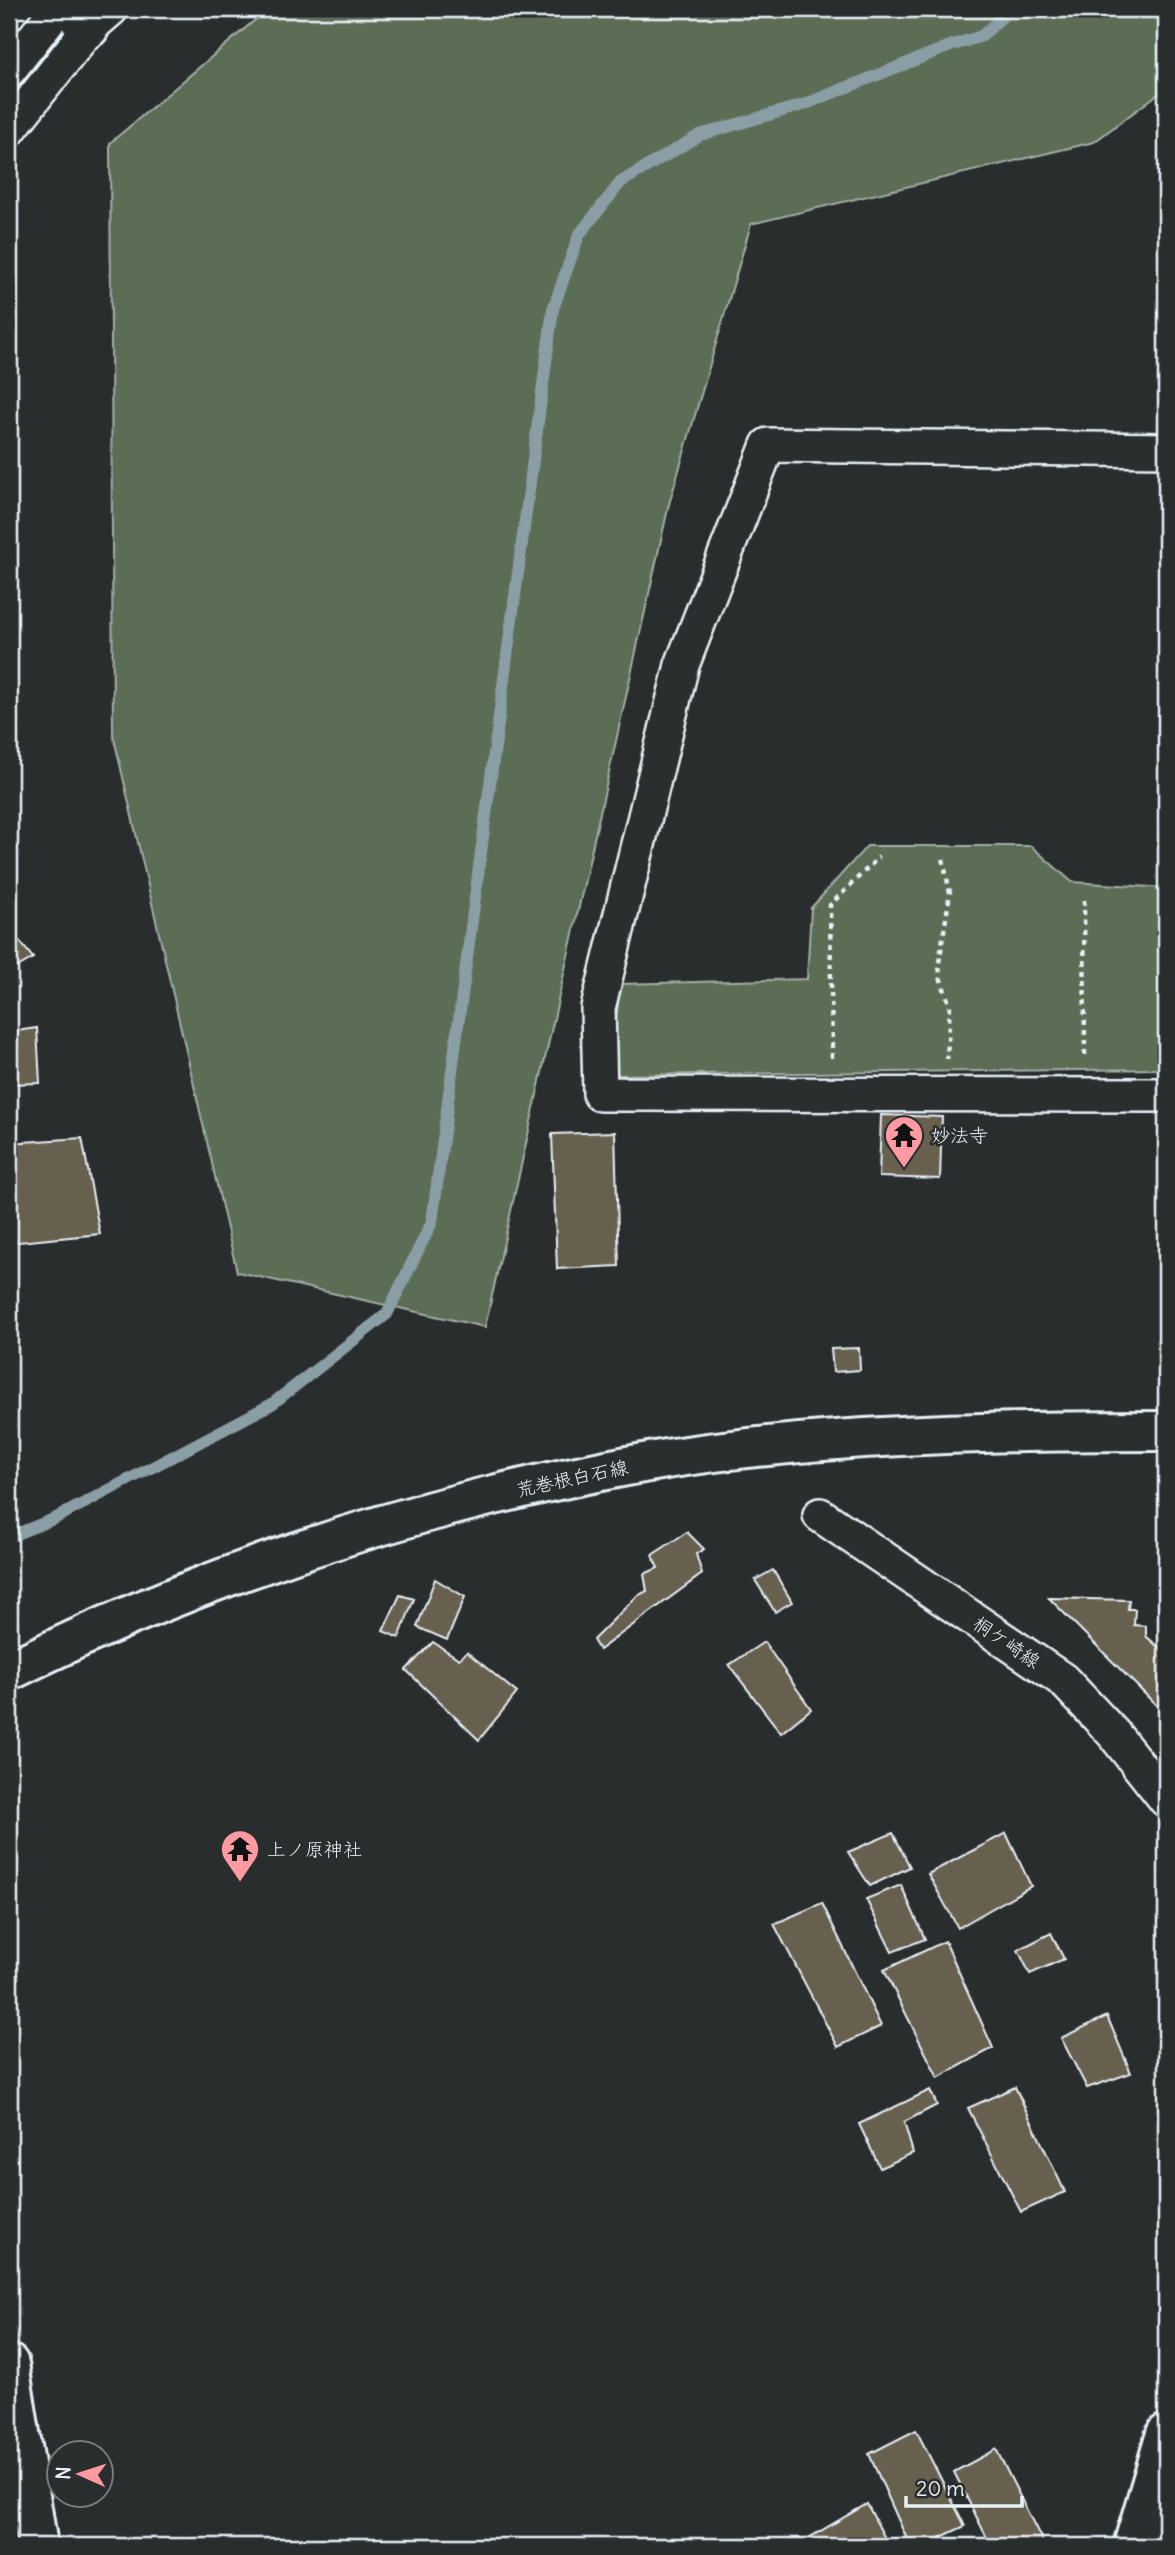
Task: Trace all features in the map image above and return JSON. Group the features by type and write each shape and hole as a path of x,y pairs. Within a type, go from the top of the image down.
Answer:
{"street":[{"path":"9,70 82,13"},
{"path":"9,130 82,13"},
{"path":"1166,450 768,445 682,665 598,1008 600,1094 1166,1095"},
{"name":"荒巻根白石線","path":"9,1671 187,1590 321,1543 573,1475 694,1455 817,1443 1015,1431 1166,1431"},
{"name":"桐ケ崎線","path":"820,1515 1063,1680 1113,1733 1166,1800"},
{"path":"9,2364 38,2546"},
{"path":"1133,2546 1166,2434"}],"path":[{"path":"833,1094 830,905 879,857"},
{"path":"943,859 950,893 939,970 950,1006 947,1072 950,1095"},
{"path":"1084,900 1085,1095"}],"green space":[{"path":"268,9 1166,9 1166,88 1094,142 751,224 669,504 485,1327 237,1272 113,734 110,143"},
{"path":"867,846 1031,846 1072,882 1166,888 1166,1069 611,1075 620,984 807,979 811,908"}],"building":[{"path":"9,928 33,958 9,972"},
{"path":"37,1028 40,1083 9,1084 9,1032"},
{"path":"881,1115 942,1117 940,1179 879,1177"},
{"path":"615,1132 619,1266 557,1269 552,1134"},
{"path":"82,1138 100,1234 9,1243 9,1143"},
{"path":"859,1348 860,1370 833,1372 831,1349"},
{"path":"687,1532 704,1549 696,1554 702,1574 599,1650 593,1640 637,1596 647,1591 644,1574 658,1568 652,1555"},
{"path":"773,1570 792,1602 775,1612 755,1580"},
{"path":"435,1579 465,1597 447,1640 417,1627"},
{"path":"400,1595 414,1599 399,1638 383,1631"},
{"path":"1049,1598 1129,1600 1128,1609 1135,1609 1134,1625 1146,1626 1146,1636 1166,1654 1166,1715"},
{"path":"433,1642 459,1659 467,1652 517,1693 479,1740 406,1670"},
{"path":"764,1642 811,1709 781,1733 729,1665"},
{"path":"893,1833 910,1867 870,1886 848,1852"},
{"path":"1006,1833 1031,1886 958,1928 928,1874"},
{"path":"901,1885 925,1939 892,1952 866,1899"},
{"path":"822,1903 881,2026 838,2047 774,1924"},
{"path":"1051,1933 1064,1959 1030,1974 1018,1950"},
{"path":"945,1941 993,2048 938,2078 884,1970"},
{"path":"1107,2016 1131,2073 1087,2088 1061,2038"},
{"path":"1015,2087 1065,2192 1021,2212 968,2108"},
{"path":"930,2090 937,2105 904,2122 913,2153 880,2168 859,2124"},
{"path":"916,2430 965,2526 922,2546 910,2546 869,2454"},
{"path":"996,2449 1045,2546 991,2546 954,2472"},
{"path":"867,2504 889,2546 804,2546 802,2542"}],"waterway":[{"path":"9,1537 56,1518 272,1404 387,1314 432,1222 553,309 579,235 621,182 700,135 803,105 950,46 982,36 1010,9"}],"place":[{"name":"妙法寺","path":"904,1169"},
{"name":"上ノ原神社","path":"240,1883"}]}
